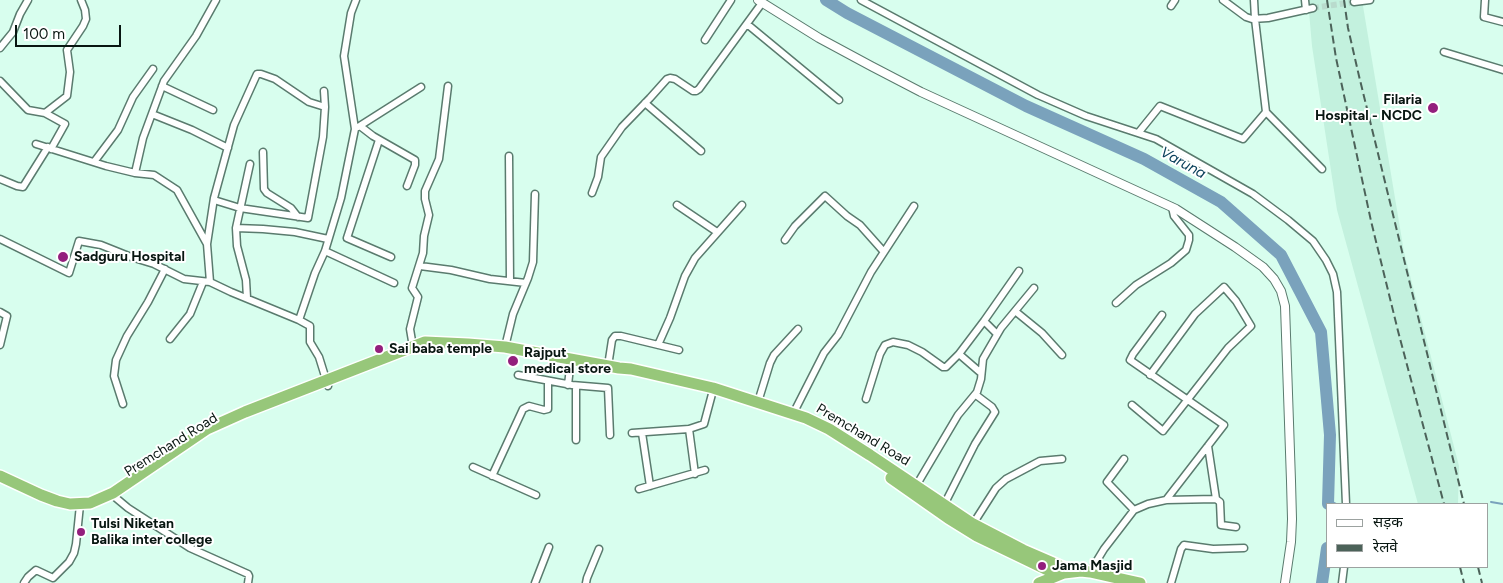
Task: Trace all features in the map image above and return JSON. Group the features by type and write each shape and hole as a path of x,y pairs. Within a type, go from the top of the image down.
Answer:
{"highway":[{"name":"Premchand Road","path":"0,482 47,503 71,511 113,493 207,429 262,405 327,384 425,342 504,347 631,369 713,388 806,418 829,429 973,524 1023,550 1074,572"},
{"name":"Premchand Road","path":"0,476 41,495 91,510 116,498 180,453 218,431 263,409 443,342"},
{"name":"Premchand Road","path":"613,367 631,375 712,394 795,422 826,436 862,457 933,508 977,536 1057,579"},
{"path":"1057,579 1074,572 1090,572 1140,583"},
{"path":"1039,583 1057,579 1076,578 1105,583"}],"street":[{"path":"0,48 13,32 26,0"},
{"path":"46,112 67,96 70,72 66,50 86,19 81,0"},
{"path":"135,173 143,138 164,81 196,36 216,0"},
{"path":"299,320 325,250 341,198 358,127 344,56 351,14 356,0"},
{"path":"705,40 731,0"},
{"path":"861,0 1038,95 1086,116 1156,139 1253,194 1313,241 1333,274 1337,292 1346,503"},
{"path":"1171,6 1175,0"},
{"path":"1223,0 1246,17 1255,19 1309,9 1305,0"},
{"path":"1254,0 1266,112 1322,169"},
{"path":"1354,2 1370,0"},
{"path":"1485,0 1484,17 1503,22"},
{"path":"592,194 602,154 622,127 670,78 675,79 693,91 698,91 747,24 760,1 819,38 921,92 1172,207 1263,267 1274,279 1281,291 1285,306 1292,519 1290,550 1284,583"},
{"path":"747,24 839,100"},
{"path":"1444,52 1503,70"},
{"path":"94,162 118,130 133,97 153,69"},
{"path":"210,282 207,244 214,200 239,112 256,76 258,74 275,79 309,102 325,108"},
{"path":"0,81 28,110 46,112 65,124 23,187 0,179"},
{"path":"162,86 213,110"},
{"path":"413,347 410,329 418,297 412,288 424,250 424,238 429,215 425,199 426,191 439,159 448,86"},
{"path":"358,127 421,87"},
{"path":"214,200 240,208 306,219 309,215 322,149 325,108 324,91"},
{"path":"645,103 701,151"},
{"path":"1139,132 1160,106 1243,139 1266,112"},
{"path":"152,114 192,130 228,148"},
{"path":"358,127 415,160 407,186"},
{"path":"379,140 347,238 391,257"},
{"path":"36,144 135,173 154,175 177,190 207,244"},
{"path":"263,152 264,189 267,193 291,208 298,218"},
{"path":"509,156 508,225 510,281"},
{"path":"247,298 245,272 237,246 236,228 250,164"},
{"path":"504,347 513,314 531,270 534,254 535,194"},
{"path":"785,240 795,226 825,196 860,225 884,252"},
{"path":"678,205 717,232"},
{"path":"658,345 685,276 695,258 742,205"},
{"path":"793,414 824,353 838,335 871,272 914,206"},
{"path":"1116,303 1136,285 1171,263 1186,250 1190,240 1189,235 1174,216 1172,207"},
{"path":"236,228 295,232 328,239"},
{"path":"0,239 69,273 79,241 101,245 154,264 184,278 210,282 299,320 310,326 310,342 319,357 327,384"},
{"path":"325,250 394,283"},
{"path":"420,266 451,270 490,279 526,283"},
{"path":"123,404 114,376 116,360 127,336 165,269"},
{"path":"866,399 882,348 888,343 898,342 915,348 946,368 959,354 1019,272"},
{"path":"170,339 190,314 203,282"},
{"path":"916,486 958,415 976,395 983,359 1004,322 1034,288"},
{"path":"1132,405 1163,431 1228,348 1251,326 1236,302 1224,288 1195,314 1150,375"},
{"path":"1015,311 1042,333 1062,355"},
{"path":"0,312 8,316 0,345"},
{"path":"1162,315 1130,360 1224,426 1166,500"},
{"path":"984,321 997,334"},
{"path":"758,402 774,355 798,329"},
{"path":"613,367 612,340 615,336 679,350"},
{"path":"959,354 981,373"},
{"path":"568,384 571,359"},
{"path":"518,375 576,386 608,388 610,435"},
{"path":"492,476 522,409 529,406 544,410 548,409 548,381"},
{"path":"576,386 576,440"},
{"path":"632,434 689,429 704,424 712,394"},
{"path":"944,505 975,444 995,412 992,407 976,395"},
{"path":"689,429 695,474"},
{"path":"642,433 650,486"},
{"path":"1208,446 1216,499 1220,502 1221,525 1236,527"},
{"path":"1124,458 1107,482 1134,510"},
{"path":"973,524 996,488 1006,479 1040,461 1062,459"},
{"path":"474,468 536,494"},
{"path":"639,489 705,470"},
{"path":"116,498 128,508 190,548 248,574 248,583"},
{"path":"1090,572 1104,549 1134,510 1148,504 1166,500 1216,499"},
{"path":"24,583 28,576 36,570 54,581 69,562 74,553 80,508"},
{"path":"1171,583 1180,549 1184,545 1213,549 1244,548"},
{"path":"535,583 549,547"},
{"path":"586,583 599,549"},
{"path":"1342,583 1344,568"}],"shaded area":[{"path":"1308,0 1362,0 1404,252 1459,466 1458,503 1418,503 1337,210 1312,46"}],"waterway":[{"name":"Varuna","path":"826,0 847,13 1026,106 1144,159 1221,202 1281,255 1321,332 1330,435 1328,503"},
{"name":"Varuna","path":"1328,500 1334,503"},
{"path":"1491,502 1503,504"},
{"name":"Varuna","path":"1322,583 1326,555"}],"tunnel":[{"path":"1313,8 1354,2"}],"railway":[{"path":"1327,0 1336,58 1371,221 1444,503"},
{"path":"1344,0 1359,76 1464,503"},
{"path":"1460,568 1464,583"},
{"path":"1478,568 1482,583"}],"place":[{"name":"Filaria Hospital - NCDC","path":"1433,108"},
{"name":"Sadguru Hospital","path":"63,257"},
{"name":"Sai baba temple","path":"379,349"},
{"name":"Rajput medical store","path":"513,361"},
{"name":"Tulsi Niketan Balika inter college","path":"81,532"},
{"name":"Jama Masjid","path":"1042,566"}]}
